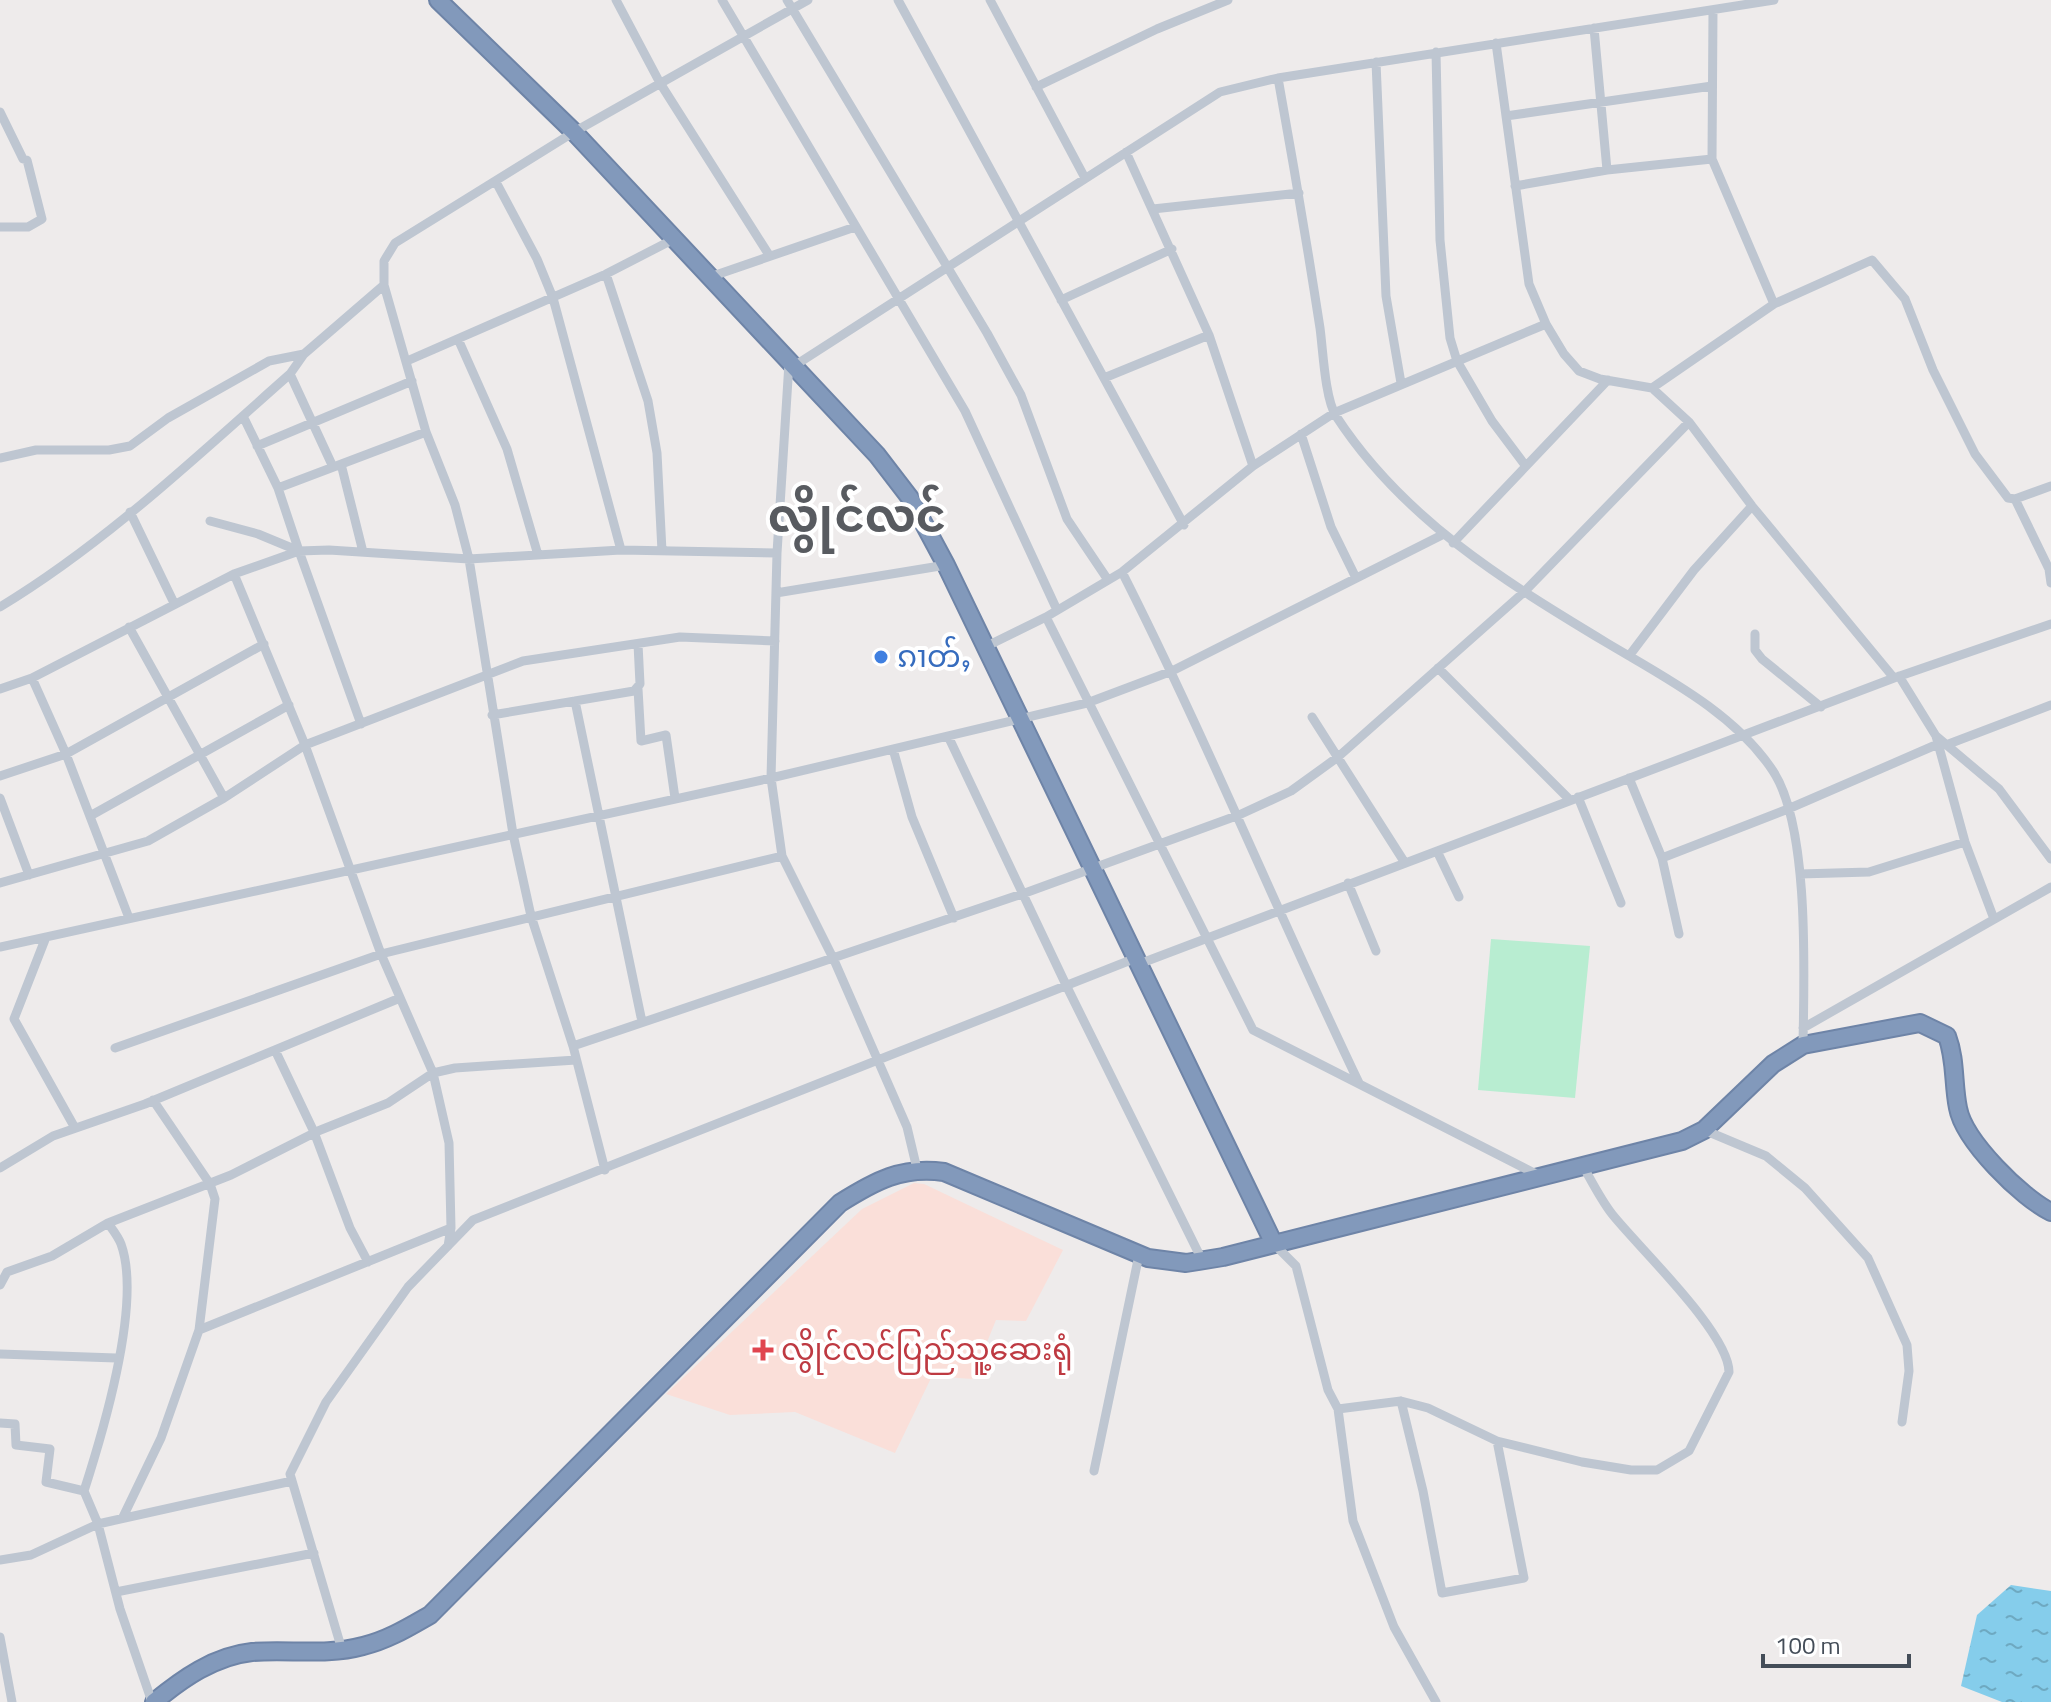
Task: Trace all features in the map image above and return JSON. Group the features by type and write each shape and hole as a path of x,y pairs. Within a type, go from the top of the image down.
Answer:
{"highway":[{"path":"438,0 574,132 877,455 910,498 946,565 1274,1244"},
{"path":"153,1702 214,1661 250,1652 342,1650 394,1636 430,1615 840,1203 890,1175 917,1169 944,1172 1139,1255 1165,1262 1202,1260 1682,1141 1704,1130 1803,1036 1907,1024 1937,1028 1947,1036 1954,1054 1957,1106 1963,1124 2022,1194 2051,1212"}],"street":[{"path":"616,0 660,83 769,255"},
{"path":"722,0 965,411 1057,610"},
{"path":"605,1170 573,1046 531,916 485,676 469,559 455,505 426,432 384,285 384,261 395,243 574,132 743,35 789,4 808,0"},
{"path":"898,0 1184,525"},
{"path":"990,0 1085,178"},
{"path":"1036,87 1157,29 1228,0"},
{"path":"917,1169 907,1127 834,960 782,856 771,778 777,553 792,363 900,299 1220,92 1278,78 1774,0"},
{"path":"789,4 1021,395 1067,519 1108,580"},
{"path":"1713,10 1712,159 1774,304"},
{"path":"1594,28 1607,170"},
{"path":"1496,43 1529,284 1546,324 1579,371 1652,388 1689,422 1752,506 1897,677 1940,741 1999,789 2051,859"},
{"path":"1436,52 1442,283 1457,361 1492,421 1525,465"},
{"path":"1376,62 1386,296 1401,383"},
{"path":"1278,78 1334,413 1380,477 1442,535 1524,592 1684,689 1743,737 1774,772 1788,809 1800,874 1803,1036"},
{"path":"1506,116 1601,99 1712,86"},
{"path":"0,112 23,159 27,160 42,219 28,227 0,227"},
{"path":"1126,152 1209,335 1253,466"},
{"path":"1515,186 1607,170 1712,159"},
{"path":"496,182 537,259 553,298 621,550"},
{"path":"1153,209 1299,193"},
{"path":"710,277 855,227"},
{"path":"407,361 606,274 674,239"},
{"path":"1061,300 1172,249"},
{"path":"1652,388 1774,304 1872,260 1905,299 1933,370 1975,454 2008,498 2015,499 2051,486"},
{"path":"606,274 648,401 657,453 662,551"},
{"path":"0,607 35,586 130,512 290,374 304,354 384,285"},
{"path":"985,647 1046,617 1122,572 1184,525 1253,466 1334,413 1546,324"},
{"path":"1104,378 1209,335"},
{"path":"458,339 507,449 538,555"},
{"path":"0,458 36,450 109,450 130,446 168,418 269,361 304,354"},
{"path":"290,374 310,421 337,466 363,552"},
{"path":"1453,543 1608,380"},
{"path":"257,446 310,421 412,381"},
{"path":"243,416 278,488 361,724"},
{"path":"573,1046 1025,893 1091,866 1239,815 1291,791 1338,757 1524,592 1689,422"},
{"path":"278,488 426,432"},
{"path":"1301,434 1331,527 1356,578"},
{"path":"2015,499 2049,569 2051,583"},
{"path":"1629,656 1694,570 1752,506"},
{"path":"130,512 174,603"},
{"path":"210,521 258,534 299,551"},
{"path":"0,947 771,778 1087,703 1172,671 1442,535"},
{"path":"0,689 32,678 234,574 299,551 469,559 621,550 777,553"},
{"path":"776,593 946,565"},
{"path":"1122,572 1239,815 1276,910 1360,1085"},
{"path":"234,574 305,745 381,954 433,1073 449,1143 451,1228 448,1246"},
{"path":"1046,617 1253,1030 1541,1177"},
{"path":"342,1650 290,1474 326,1402 408,1287 473,1220 1067,987 1897,677 2051,624"},
{"path":"129,627 224,798"},
{"path":"1755,634 1755,650 1762,659 1821,707"},
{"path":"0,883 148,841 224,798 305,745 523,661 680,637 775,641"},
{"path":"0,776 66,754 264,644"},
{"path":"638,644 641,741 666,735 675,798"},
{"path":"1438,668 1574,799 1621,903"},
{"path":"32,678 66,754 129,918"},
{"path":"492,715 638,689"},
{"path":"575,701 641,1017"},
{"path":"90,816 289,705"},
{"path":"1662,858 1788,809 1940,741 2051,705"},
{"path":"1312,717 1405,863"},
{"path":"948,736 1067,987 1202,1260"},
{"path":"1940,741 1965,842 1994,919"},
{"path":"893,749 912,817 954,918"},
{"path":"1629,778 1662,858 1679,934"},
{"path":"0,798 29,875"},
{"path":"1800,874 1869,872 1965,842"},
{"path":"1437,851 1459,897"},
{"path":"115,1048 381,954 782,856"},
{"path":"1348,883 1376,951"},
{"path":"1803,1036 2051,887"},
{"path":"46,937 14,1019 75,1128"},
{"path":"0,1168 53,1136 153,1100 400,998"},
{"path":"275,1050 314,1132 350,1228 368,1262"},
{"path":"0,1285 7,1272 52,1256 108,1223 210,1184 314,1132 388,1103 433,1073 455,1068 576,1060"},
{"path":"123,1517 161,1438 199,1330 215,1199 210,1184 153,1100"},
{"path":"1704,1130 1740,1142 1766,1156 1805,1188 1868,1258 1907,1345 1909,1371 1902,1422"},
{"path":"1338,1409 1401,1401 1428,1408 1497,1441 1582,1462 1631,1470 1657,1470 1689,1451 1729,1372 1729,1361 1717,1338 1610,1211 1583,1166"},
{"path":"108,1223 121,1244 128,1298 102,1434 84,1491 98,1524 116,1592 153,1702"},
{"path":"199,1330 220,1318 284,1298 451,1228"},
{"path":"1274,1244 1296,1266 1328,1390 1338,1409 1353,1521 1394,1627 1436,1702"},
{"path":"1094,1471 1139,1255"},
{"path":"0,1354 116,1358"},
{"path":"1401,1401 1423,1491 1442,1593 1524,1578 1497,1441"},
{"path":"0,1423 15,1424 16,1445 50,1449 46,1482 84,1491"},
{"path":"0,1560 31,1555 98,1524 123,1517 292,1481"},
{"path":"116,1592 314,1553"},
{"path":"0,1637 12,1702"}],"shaded area":[{"path":"914,1183 924,1184 1063,1250 1026,1321 996,1320 972,1379 932,1376 895,1453 795,1412 730,1415 666,1394 862,1209"}],"green space":[{"path":"1491,939 1590,946 1575,1098 1478,1090"}],"water":[{"path":"2011,1585 2051,1591 2051,1702 2002,1702 1961,1686 1977,1615"}],"place":[{"name":"ၵၢတ်ႇ","path":"881,657"},
{"name":"လွိုင်လင်ပြည်သူ့ဆေးရုံ","path":"763,1350"}],"district":[{"name":"လွိုင်လင်","path":"857,516"}]}
